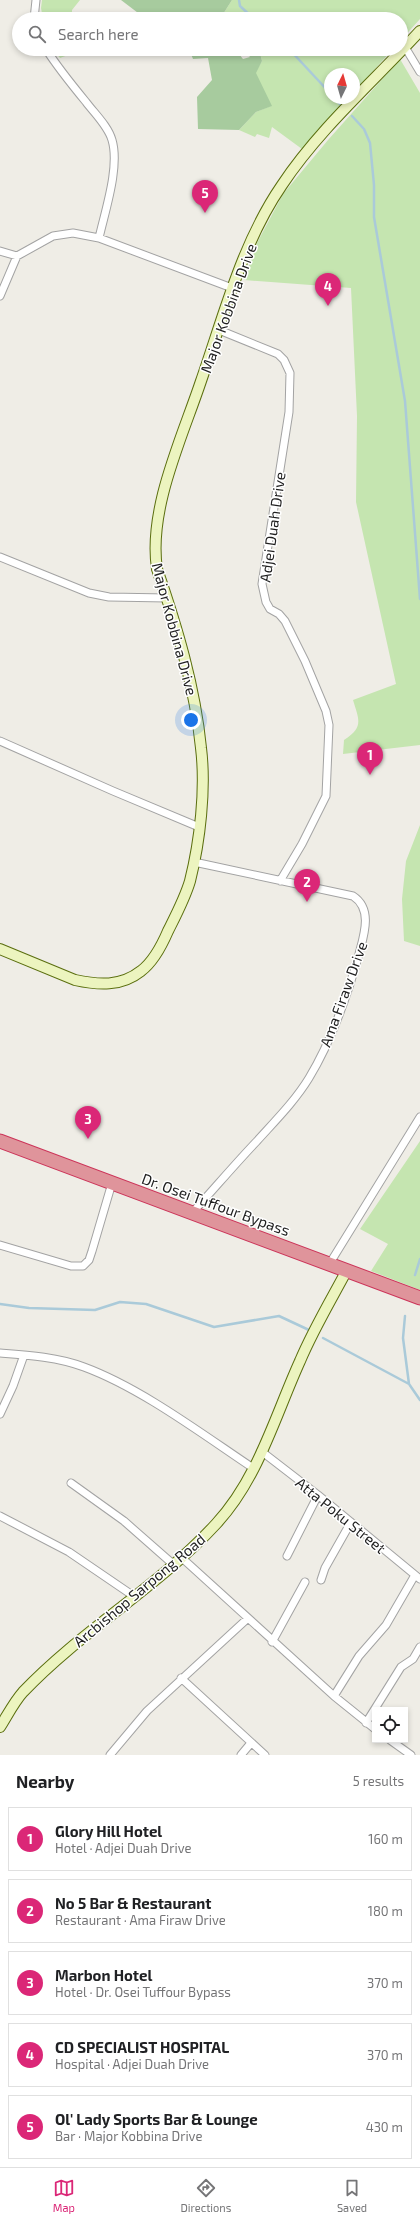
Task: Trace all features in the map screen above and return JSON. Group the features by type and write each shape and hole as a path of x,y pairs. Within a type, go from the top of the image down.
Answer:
{"highway":[{"name":"Dr. Osei Tuffour Bypass","path":"0,1140 420,1298"}],"street":[{"path":"35,12 36,0"},
{"name":"Major Kobbina Drive","path":"408,44 420,31"},
{"path":"408,52 420,72"},
{"path":"50,56 57,68 103,124 111,138 114,157 111,179 98,238"},
{"name":"Major Kobbina Drive","path":"0,949 75,980 115,984 142,971 158,950 178,912 189,882 200,827 202,764 200,736 188,668 157,569 155,557 155,542 167,482 232,288 266,208 299,161 397,56"},
{"path":"0,296 17,256 53,236 61,234 73,234 98,238 232,288"},
{"path":"0,251 17,256"},
{"name":"Adjei Duah Drive","path":"219,330 278,354 284,360 290,373 289,412 262,584 266,602 270,609 279,614 285,621 305,661 326,711 329,725 328,778 322,808 280,880"},
{"path":"0,557 89,593 128,599 167,598"},
{"path":"0,741 113,791 200,827"},
{"name":"Ama Firaw Drive","path":"192,1213 277,1118 309,1078 331,1034 352,979 365,931 363,905 353,896 194,862"},
{"path":"330,1263 420,1117"},
{"path":"0,1245 71,1266 83,1266 89,1260 112,1183"},
{"name":"Arcbishop Sarpong Road","path":"0,1727 23,1693 70,1649 178,1562 217,1523 235,1500 261,1451 300,1360 347,1270"},
{"path":"0,1353 24,1355 84,1367 123,1384 253,1468"},
{"path":"0,1413 24,1355"},
{"name":"Atta Poku Street","path":"261,1451 318,1495 418,1577"},
{"path":"71,1483 178,1562 247,1619 334,1696 372,1727"},
{"path":"287,1556 318,1495"},
{"path":"0,1516 69,1552 135,1597"},
{"path":"321,1580 325,1568 351,1522"},
{"path":"334,1696 359,1656 386,1625 418,1577"},
{"path":"272,1642 305,1582"},
{"path":"110,1755 144,1714 181,1678 247,1619"},
{"path":"366,1723 401,1667 413,1659 420,1646"},
{"path":"181,1678 265,1755"},
{"path":"241,1755 251,1743"},
{"path":"394,1743 411,1755"}],"green space":[{"path":"42,0 80,0 72,12 42,12"},
{"path":"121,0 232,0 224,12 137,12"},
{"path":"232,0 420,0 420,19 408,32 408,12 224,12"},
{"path":"192,56 241,56 243,59 250,57 249,56 261,56 262,61 256,73 272,106 256,112 239,130 198,129 197,97 212,80 208,58 193,59"},
{"path":"261,56 387,56 360,85 360,68 324,68 324,104 343,104 302,149 272,127 269,138 257,134 255,137 239,130 256,112 271,106 255,73 262,61"},
{"path":"400,59 420,93 420,745 343,754 344,740 355,731 358,723 353,700 396,684 356,502 357,416 351,288 244,280 257,243 283,194"},
{"path":"420,825 420,946 404,941 402,899 406,861"},
{"path":"420,1141 420,1290 371,1271 388,1244 360,1229"}],"waterway":[{"path":"239,0 240,6 246,12"},
{"path":"296,56 324,87"},
{"path":"352,116 364,129 370,143 374,185 374,217 405,401 420,599"},
{"path":"415,1275 420,1259"},
{"path":"0,1304 29,1308 95,1310 120,1302 146,1304 214,1327 279,1316 309,1330"},
{"path":"405,1316 403,1338 409,1384"},
{"path":"323,1338 409,1384 420,1400"}],"place":[{"name":"Ol' Lady Sports Bar & Lounge","path":"205,213"},
{"name":"CD SPECIALIST HOSPITAL","path":"328,306"},
{"name":"Glory Hill Hotel","path":"370,775"},
{"name":"No 5 Bar & Restaurant","path":"307,902"},
{"name":"Marbon Hotel","path":"88,1139"}]}
